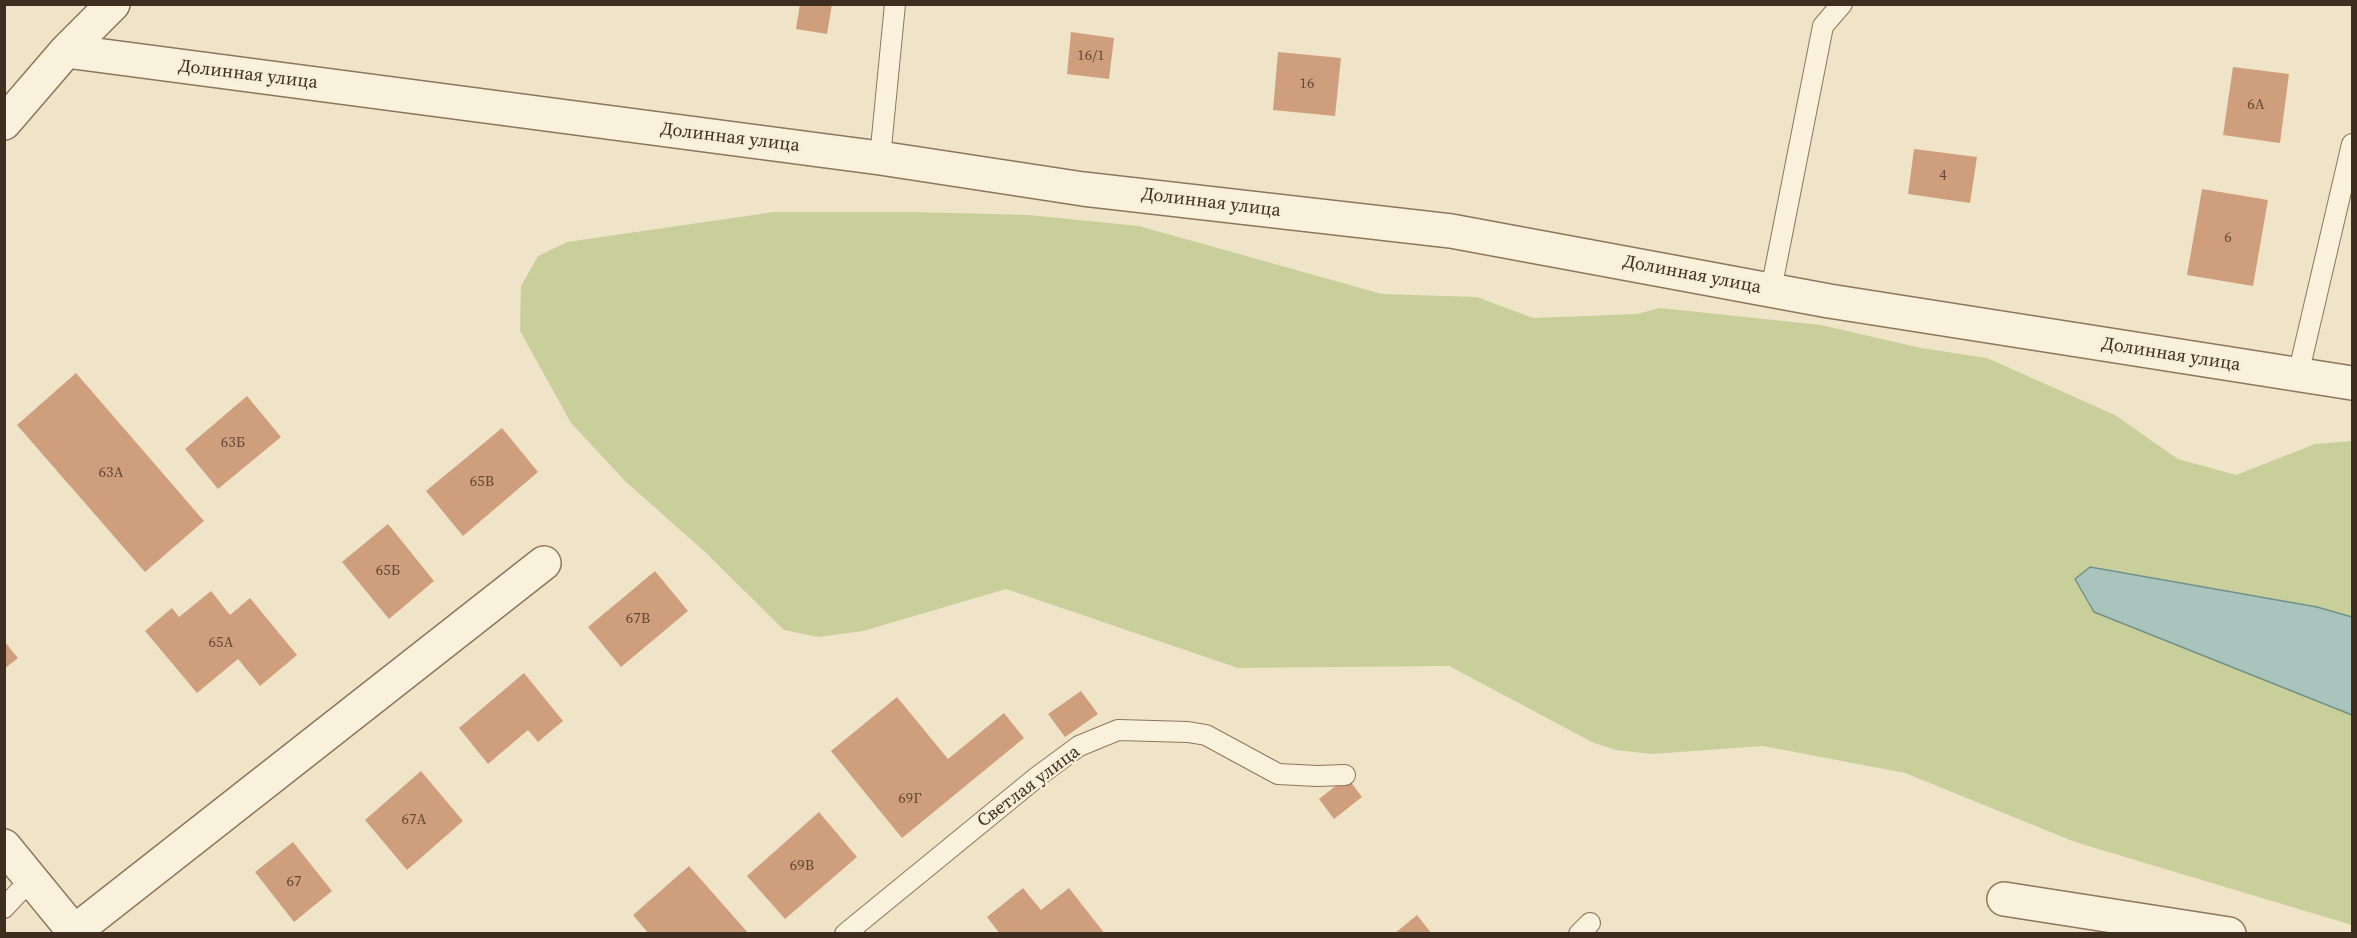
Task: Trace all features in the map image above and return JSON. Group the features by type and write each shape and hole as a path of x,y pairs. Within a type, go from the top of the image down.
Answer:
{"street":[{"path":"4,123 66,51 113,4"},
{"name":"Долинная улица","path":"66,51 880,158 1083,189 1450,231 1771,290 2352,383"},
{"path":"4,846 75,932 544,563"},
{"path":"2004,899 2229,933"}],"lane":[{"path":"880,158 895,4"},
{"path":"1771,290 1823,26 1842,4"},
{"path":"2298,375 2352,144"},
{"name":"Светлая улица","path":"845,933 1037,777 1080,747 1118,730 1188,732 1206,735 1278,774 1345,775"},
{"path":"4,908 31,879"}],"green space":[{"path":"774,212 1029,215 1139,226 1382,294 1477,297 1533,318 1637,314 1660,308 1821,325 1921,348 1987,358 2115,415 2178,459 2236,475 2315,444 2352,441 2352,617 2317,607 2091,567 2094,612 2352,715 2352,925 2075,842 1905,773 1763,746 1652,754 1616,750 1594,743 1449,666 1238,668 1006,589 863,631 818,637 784,630 705,552 625,481 571,423 520,331 521,286 538,256 567,242"}],"water":[{"path":"2090,567 2317,607 2352,617 2352,715 2094,612 2075,579"}],"building":[{"path":"800,4 832,4 827,34 796,29"},
{"path":"1071,32 1114,38 1109,79 1067,74"},
{"path":"1278,52 1341,58 1335,116 1273,110"},
{"path":"2233,67 2289,74 2280,143 2223,135"},
{"path":"1914,149 1977,157 1970,203 1908,194"},
{"path":"2202,189 2268,200 2253,286 2187,275"},
{"path":"76,373 204,521 145,572 17,425"},
{"path":"247,396 281,437 218,489 185,449"},
{"path":"502,428 538,472 463,536 426,491"},
{"path":"388,524 434,581 389,619 342,562"},
{"path":"655,571 688,611 621,667 588,627"},
{"path":"211,591 230,615 250,598 297,655 260,686 238,659 197,693 145,631 172,608 179,617"},
{"path":"4,641 18,658 4,669"},
{"path":"524,673 563,721 538,742 528,730 488,764 459,728"},
{"path":"1081,691 1098,714 1065,737 1048,714"},
{"path":"897,697 948,759 1004,713 1024,738 902,838 831,751"},
{"path":"421,771 463,821 407,870 365,820"},
{"path":"1347,777 1362,797 1334,819 1319,799"},
{"path":"819,812 857,857 785,919 747,876"},
{"path":"293,842 332,891 294,922 255,872"},
{"path":"689,866 749,934 649,934 633,915"},
{"path":"1023,888 1041,910 1069,888 1105,934 1000,934 987,917"},
{"path":"1417,915 1432,934 1394,934"}]}
